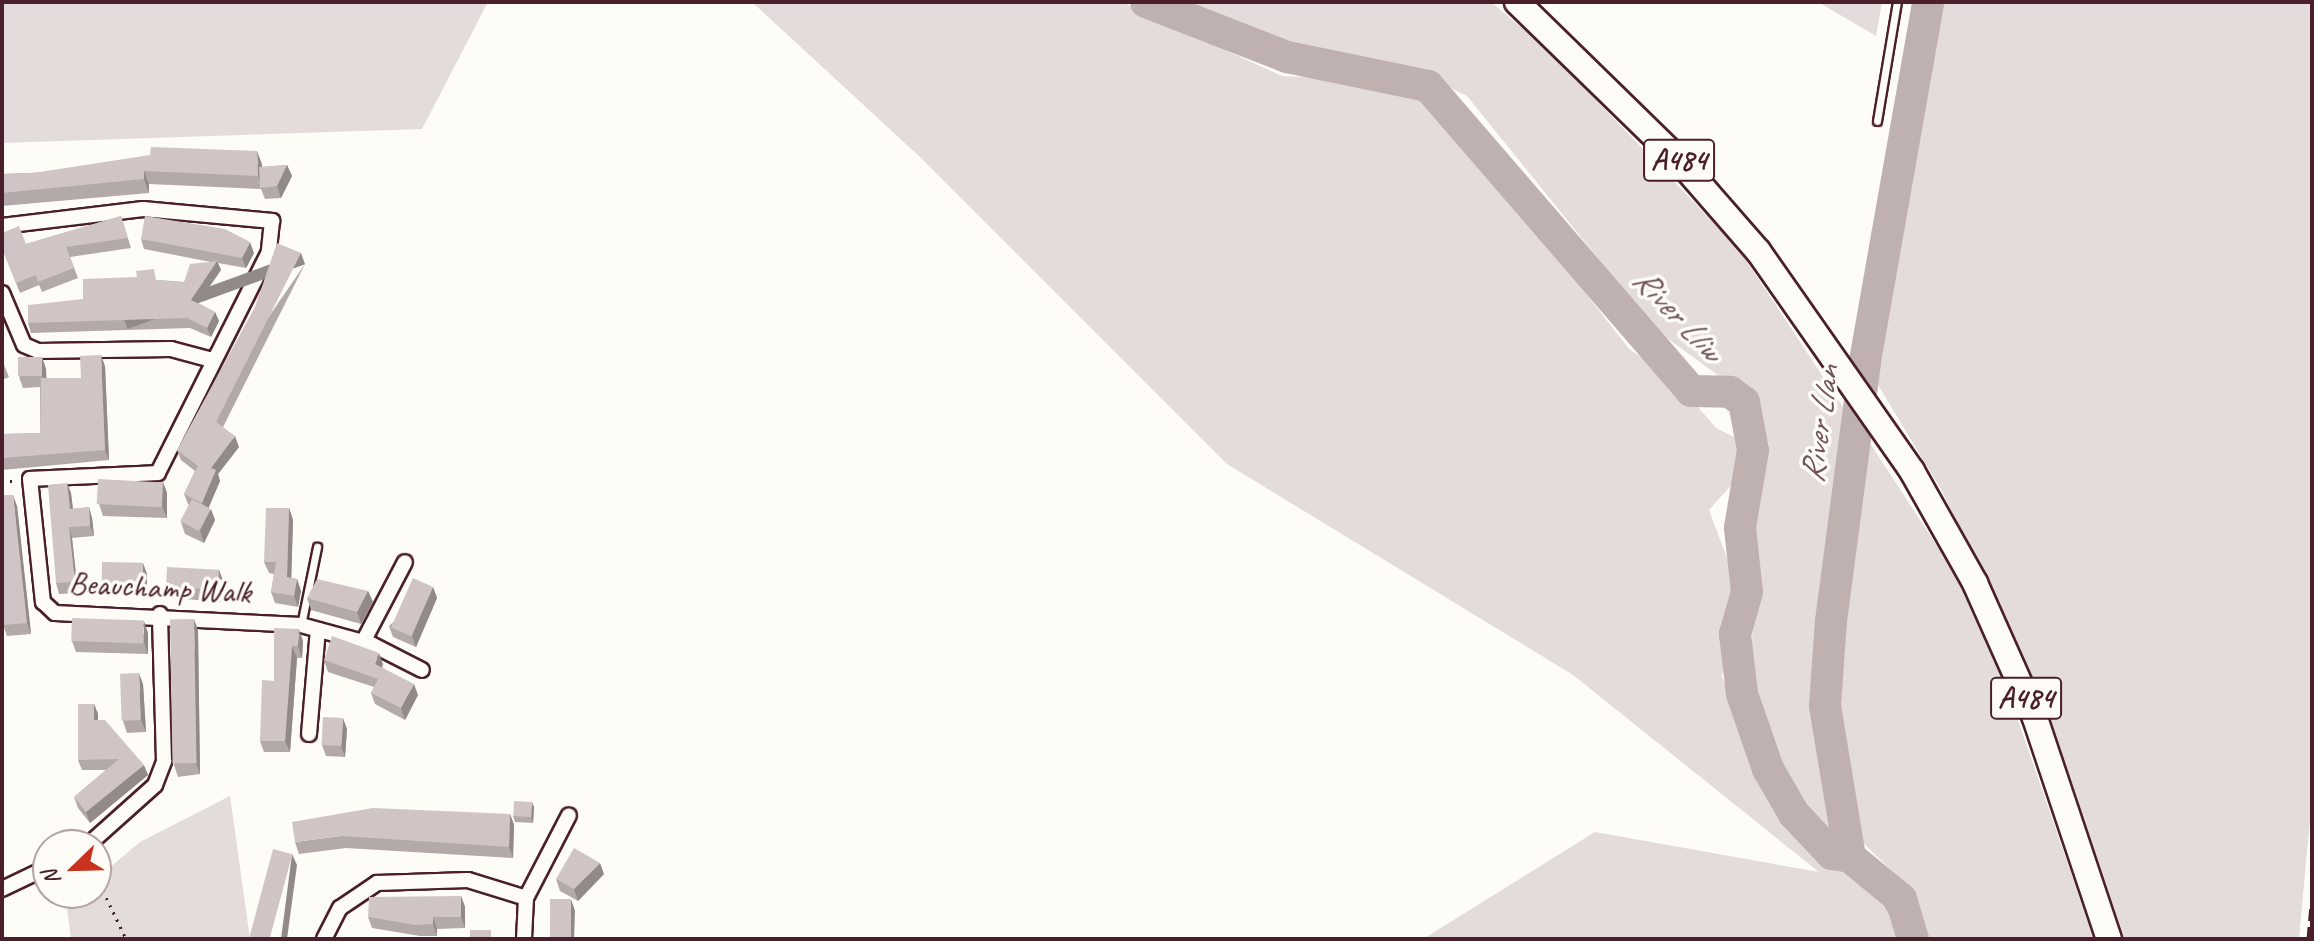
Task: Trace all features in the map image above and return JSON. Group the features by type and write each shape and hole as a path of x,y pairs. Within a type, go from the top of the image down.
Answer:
{"main road":[{"name":"A484","path":"1517,2 1675,156 1823,336 1912,471 1975,583 2035,718 2109,939"}],"street":[{"name":"Beauchamp Walk","path":"2,226 143,209 272,221 269,252 212,360 158,473 30,479 43,602 55,613 160,614 301,625 363,642 422,670"},
{"path":"2,293 24,345 38,351 171,349 212,360"},
{"path":"363,642 405,562"},
{"path":"106,829 155,785 164,761 160,614"},
{"path":"309,734 318,630"},
{"path":"524,939 526,898 569,815"},
{"path":"2,889 32,875"},
{"path":"324,939 340,908 377,883 468,880 526,898"}],"lane":[{"path":"1877,121 1897,2"},
{"path":"301,625 317,547"}],"path":[{"path":"112,909 126,939"}],"shaded area":[{"path":"2,2 488,2 422,129 2,143"},
{"path":"752,2 1122,2 1282,76 1384,81 1442,108 1629,349 1673,378 1716,428 1740,440 1743,472 1709,510 1735,579 1722,677 1772,792 1799,830 1880,899 1903,939 1423,939 1595,832 1819,872 1573,675 1227,464 920,157"},
{"path":"1177,2 1491,2 1546,48 1738,248 1845,410 1818,716 1839,849 1795,806 1747,686 1758,579 1751,523 1769,446 1756,403 1656,330 1467,96 1419,73 1226,25"},
{"path":"1818,2 1882,2 1876,36"},
{"path":"1939,2 2312,2 2312,798 2299,939 2120,939 2067,771 2010,631 1942,491 1875,380"},
{"path":"1866,437 1954,572 2004,680 2094,939 1927,939 1901,880 1854,834 1833,666"},
{"path":"230,796 250,939 71,939 67,909 112,909 112,866 140,842"},
{"path":"1881,863 1901,880 1927,939 1903,939 1880,899 1856,880"}],"building":[{"path":"151,147 257,151 258,176 144,171 144,179 2,193 2,174 33,173 150,155"},
{"path":"287,165 277,186 260,188 259,167"},
{"path":"121,216 128,238 66,247 74,268 38,282 36,275 16,283 2,247 2,233 19,226 26,244"},
{"path":"145,216 225,229 250,242 242,258 141,239"},
{"path":"277,243 301,253 216,422 235,436 211,468 216,470 202,503 184,494 198,466 177,450 255,307"},
{"path":"217,261 191,300 215,312 207,328 187,318 28,323 28,305 83,299 83,279 137,277 136,271 154,269 156,280 184,282 190,264"},
{"path":"101,355 105,450 2,458 2,434 40,433 41,378 81,378 80,356"},
{"path":"18,357 42,357 42,376 18,376"},
{"path":"98,479 163,482 162,507 97,504"},
{"path":"67,483 70,509 89,507 90,526 69,527 75,582 56,583 48,485"},
{"path":"2,495 13,495 27,623 3,625"},
{"path":"192,499 211,509 199,531 180,521"},
{"path":"266,508 289,508 287,577 297,579 294,596 271,592 276,562 264,562"},
{"path":"102,562 143,563 143,585 102,584"},
{"path":"167,567 219,570 218,590 166,587"},
{"path":"413,578 433,587 411,636 391,627"},
{"path":"317,579 368,591 357,612 307,598"},
{"path":"72,618 144,621 143,643 71,641"},
{"path":"170,619 194,619 197,763 173,763"},
{"path":"274,628 299,629 298,646 292,646 285,741 260,741 262,680 274,681"},
{"path":"332,636 379,653 375,664 414,684 401,708 371,693 378,679 324,660"},
{"path":"139,673 141,720 122,721 120,674"},
{"path":"78,704 94,704 94,720 105,720 144,765 86,812 74,797 119,759 78,760"},
{"path":"323,717 343,718 342,746 322,745"},
{"path":"514,801 532,802 531,817 513,816"},
{"path":"373,808 510,814 509,847 342,836 295,842 292,822"},
{"path":"574,848 600,863 574,889 556,879"},
{"path":"273,849 292,854 270,939 249,937"},
{"path":"461,896 461,917 433,917 433,924 416,925 368,917 369,897"},
{"path":"550,899 571,899 571,939 550,939"},
{"path":"470,930 491,930 491,939 470,939"}],"waterway":[{"name":"River Lliw","path":"1146,2 1287,57 1428,86 1691,391 1730,392 1744,402 1753,450 1740,528 1747,592 1735,634 1742,694 1768,769 1794,814 1832,854 1850,857 1901,899 1913,939"},
{"name":"River Llan","path":"1850,857 1825,706 1831,621 1865,361 1928,2"}],"railway":[{"path":"2309,939 2312,903"}]}
